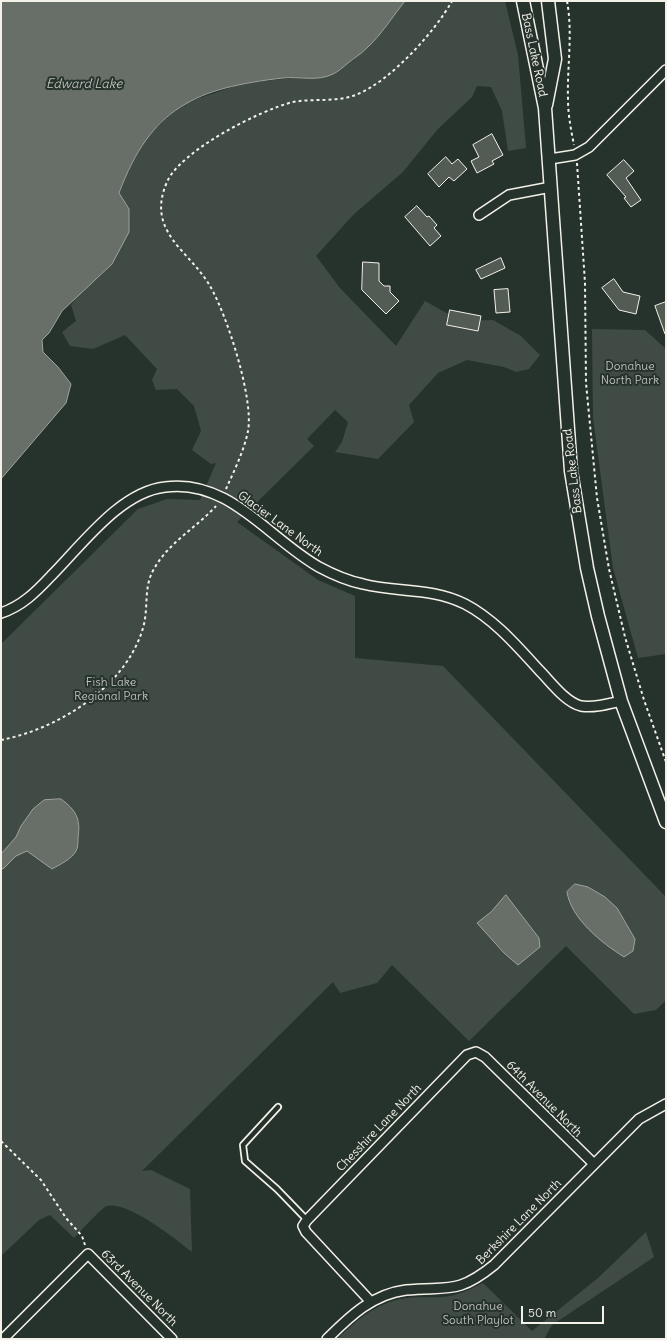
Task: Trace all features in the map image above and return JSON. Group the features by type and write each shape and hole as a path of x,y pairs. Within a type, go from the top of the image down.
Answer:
{"main road":[{"name":"Bass Lake Road","path":"523,1 545,108 550,159 571,471 587,568 598,616 621,701 666,822"},
{"name":"Bass Lake Road","path":"545,108 556,59 548,1"}],"street":[{"path":"550,159 576,155 589,148 666,70"},
{"path":"479,215 509,195 551,187"},
{"name":"Glacier Lane North","path":"1,613 22,604 37,591 116,509 132,498 159,488 185,485 200,488 222,497 239,507 298,554 319,567 341,577 364,585 440,594 464,604 486,618 505,634 572,702 589,707 621,701"},
{"name":"64th Avenue North","path":"476,1052 485,1057 594,1164"},
{"name":"Chesshire Lane North","path":"305,1223 467,1055 476,1052"},
{"name":"Berkshire Lane North","path":"327,1339 358,1309 371,1302 405,1290 450,1289 466,1285 481,1276 494,1266 639,1119 666,1104"},
{"path":"305,1223 306,1232 371,1302"},
{"path":"3,1339 88,1254"},
{"name":"63rd Avenue North","path":"88,1254 172,1339"}],"lane":[{"path":"278,1107 243,1145 245,1161 277,1189 305,1223"}],"path":[{"path":"225,490 246,440 249,422 248,400 228,328 215,296 209,284 177,246 165,225 161,206 168,179 176,166 197,150 255,117 291,103 353,96 376,84 420,45 452,1"},
{"path":"567,1 570,26 568,100 576,155 585,283 586,383 597,498 609,569 624,631 644,700 666,762"},
{"path":"1,740 38,730 65,716 88,700 119,672 131,656 140,637 145,619 147,585 156,565 169,548 218,503"},
{"path":"1,1141 41,1180 66,1218 82,1236 88,1254"}],"green space":[{"name":"Fish Lake Regional Park","path":"405,1 505,1 518,55 526,148 508,151 502,111 491,87 477,86 472,97 437,130 403,172 354,214 316,256 340,288 396,346 425,301 461,321 493,320 521,336 540,355 529,369 516,372 504,367 467,360 438,373 409,405 414,422 378,459 335,452 342,442 348,422 335,410 307,439 314,446 237,522 318,580 355,596 355,658 443,666 666,897 666,1000 656,1010 634,1014 566,946 469,1041 392,965 377,983 340,993 333,982 142,1171 151,1170 190,1189 192,1252 139,1215 127,1209 116,1206 107,1206 74,1238 50,1215 39,1220 1,1256 1,644 138,509 167,499 200,500 216,463 211,464 192,450 201,431 194,406 177,389 156,390 152,380 157,369 125,335 93,349 70,346 62,332 76,321 71,305 82,291 112,264 129,209 119,193 129,166 147,137 175,110 188,102 244,83 334,74 368,48"},
{"name":"Donahue North Park","path":"592,329 645,330 666,349 666,654 638,658 613,568 593,418"},
{"name":"Donahue South Playlot","path":"646,1232 654,1257 552,1325 544,1339 337,1339 364,1316 387,1303 407,1298 442,1297 458,1294 483,1283 532,1331 598,1278"}],"water":[{"name":"Edward Lake","path":"1,1 405,1 372,43 335,73 321,78 283,78 252,82 225,88 201,96 180,107 162,121 146,140 132,164 119,193 129,209 129,232 112,264 62,311 49,333 42,340 43,352 58,367 71,384 66,403 1,479"},
{"path":"61,799 74,811 79,825 77,850 72,857 52,869 27,851 16,856 3,869 1,868 1,854 16,837 21,826 33,809 44,800"},
{"path":"575,884 588,887 605,897 617,908 635,939 633,951 624,957 606,945 581,921 574,912 567,892"},
{"path":"506,895 539,938 540,947 518,965 504,953 477,923 491,912"}],"building":[{"path":"492,134 503,155 492,161 494,164 477,173 471,161 479,157 473,145"},
{"path":"446,157 452,164 458,159 467,169 454,181 449,177 439,187 428,174"},
{"path":"624,160 634,171 626,178 641,200 631,207 624,198 626,197 607,175"},
{"path":"417,206 437,225 434,228 441,236 430,246 405,217"},
{"path":"501,258 505,268 481,279 476,270"},
{"path":"363,262 379,263 379,281 384,286 390,286 390,292 399,301 386,314 362,290"},
{"path":"614,279 623,292 640,296 636,314 619,310 602,288"},
{"path":"508,289 510,312 496,313 494,290"},
{"path":"666,302 666,333 665,334 655,306"},
{"path":"450,310 481,316 478,331 447,325"}]}
